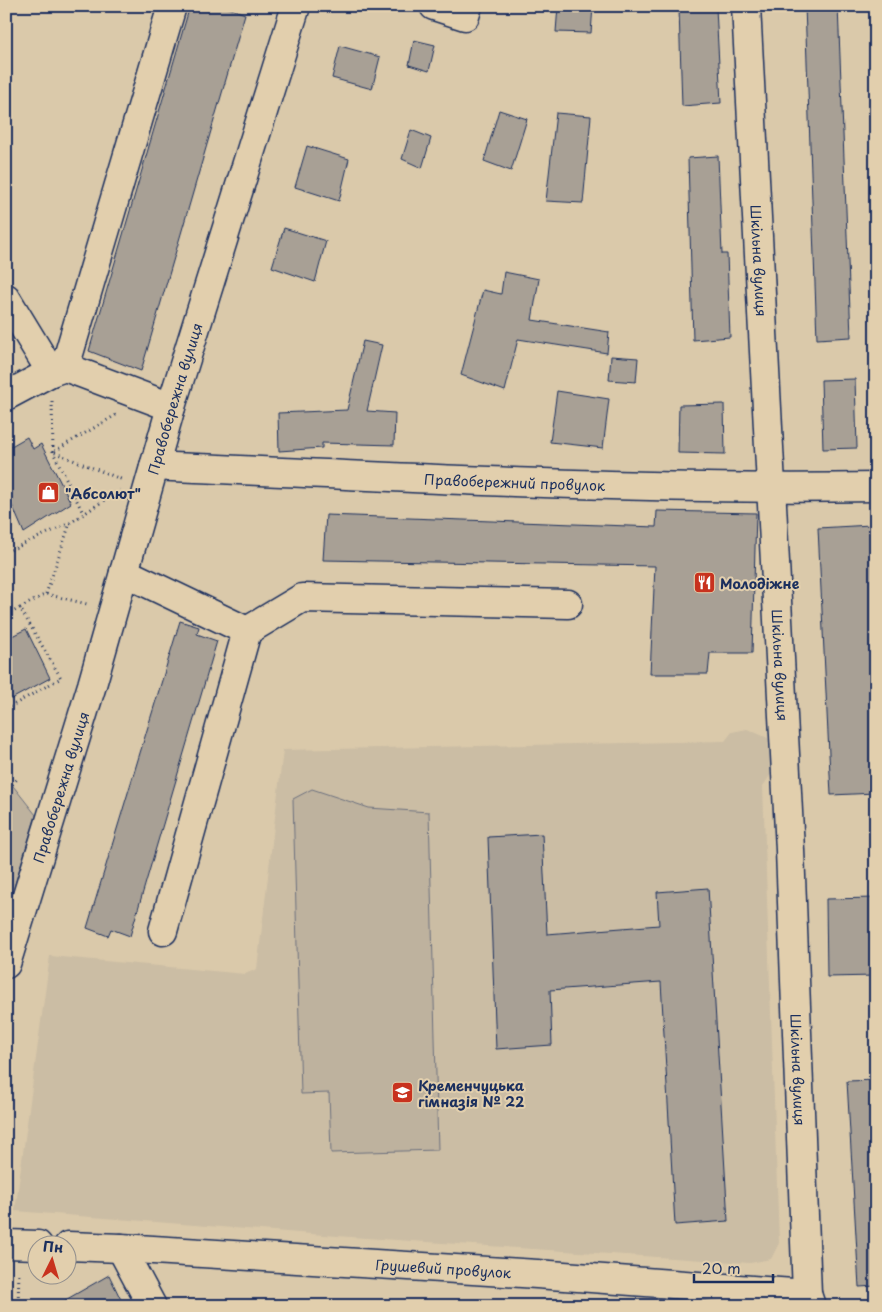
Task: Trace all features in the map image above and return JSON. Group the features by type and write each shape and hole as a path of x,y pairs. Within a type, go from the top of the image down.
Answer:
{"street":[{"path":"6,396 58,370 172,6"},
{"name":"Правобережна вулиця","path":"6,964 92,685 171,407 296,6"},
{"path":"434,6 465,16 468,6"},
{"name":"Шкільна вулиця","path":"746,6 790,850 809,1300"},
{"path":"6,298 58,370 171,407"},
{"name":"Правобережний провулок","path":"154,466 493,481 772,489 876,487"},
{"path":"124,572 247,631"},
{"path":"163,931 247,631 302,598 568,604"},
{"path":"6,1244 28,1245"},
{"name":"Грушевий провулок","path":"78,1246 547,1275 809,1300"},
{"path":"121,1248 152,1306"}],"path":[{"path":"58,370 53,452 83,513"},
{"path":"53,452 146,398"},
{"path":"53,452 130,483"},
{"path":"6,552 70,523 154,466"},
{"path":"46,594 70,523"},
{"path":"6,616 46,594 92,606"},
{"path":"6,709 61,678 20,608"},
{"path":"6,792 17,779"},
{"path":"18,1306 19,1269"}],"shaded area":[{"name":"Кременчуцька гімназія № 22","path":"747,729 768,738 775,749 775,768 763,786 779,1243 771,1259 750,1263 350,1237 15,1211 50,956 245,974 257,969 283,750 725,741 732,732"},
{"path":"6,777 36,815 6,913"},
{"path":"312,789 369,808 429,812 438,1150 331,1153 329,1093 301,1094 293,799"}],"building":[{"path":"190,6 223,6 245,14 141,371 89,351"},
{"path":"558,6 593,6 591,33 556,32"},
{"path":"805,6 838,6 851,337 817,339"},
{"path":"716,8 721,103 682,106 679,9"},
{"path":"414,40 435,45 429,71 409,65"},
{"path":"340,46 380,57 372,89 332,78"},
{"path":"499,110 527,119 511,171 484,161"},
{"path":"556,113 591,116 583,203 546,201"},
{"path":"411,130 431,138 422,168 402,159"},
{"path":"307,146 349,159 339,201 295,187"},
{"path":"718,156 722,254 727,254 730,337 693,340 688,158"},
{"path":"284,228 326,241 315,282 272,267"},
{"path":"504,272 539,279 532,320 609,332 607,353 518,339 505,391 461,375 483,290 501,294"},
{"path":"363,341 382,345 367,411 395,413 394,445 322,443 322,448 279,451 278,413 347,410"},
{"path":"611,356 638,358 636,382 609,380"},
{"path":"855,379 857,448 823,449 821,380"},
{"path":"557,391 609,399 603,448 550,442"},
{"path":"724,404 725,454 678,453 679,405"},
{"path":"27,437 33,449 41,444 71,503 24,533 12,505 6,508 6,449"},
{"path":"657,511 756,513 752,653 710,653 708,674 650,674 655,566 323,560 326,515 656,527"},
{"path":"871,525 876,625 876,793 831,795 818,528"},
{"path":"180,621 199,627 197,634 217,641 130,936 111,929 108,936 87,928"},
{"path":"26,629 50,678 6,702 6,639"},
{"path":"542,834 547,934 659,925 657,892 708,888 728,1221 675,1225 661,982 550,990 552,1045 496,1049 488,837"},
{"path":"876,898 876,976 827,977 826,899"},
{"path":"876,1080 876,1286 859,1287 847,1081"},
{"path":"109,1275 124,1306 55,1306"}],"place":[{"name":"\"Абсолют\"","path":"49,493"},
{"name":"Молодіжне","path":"704,583"},
{"name":"Кременчуцька гімназія № 22","path":"402,1093"}]}
